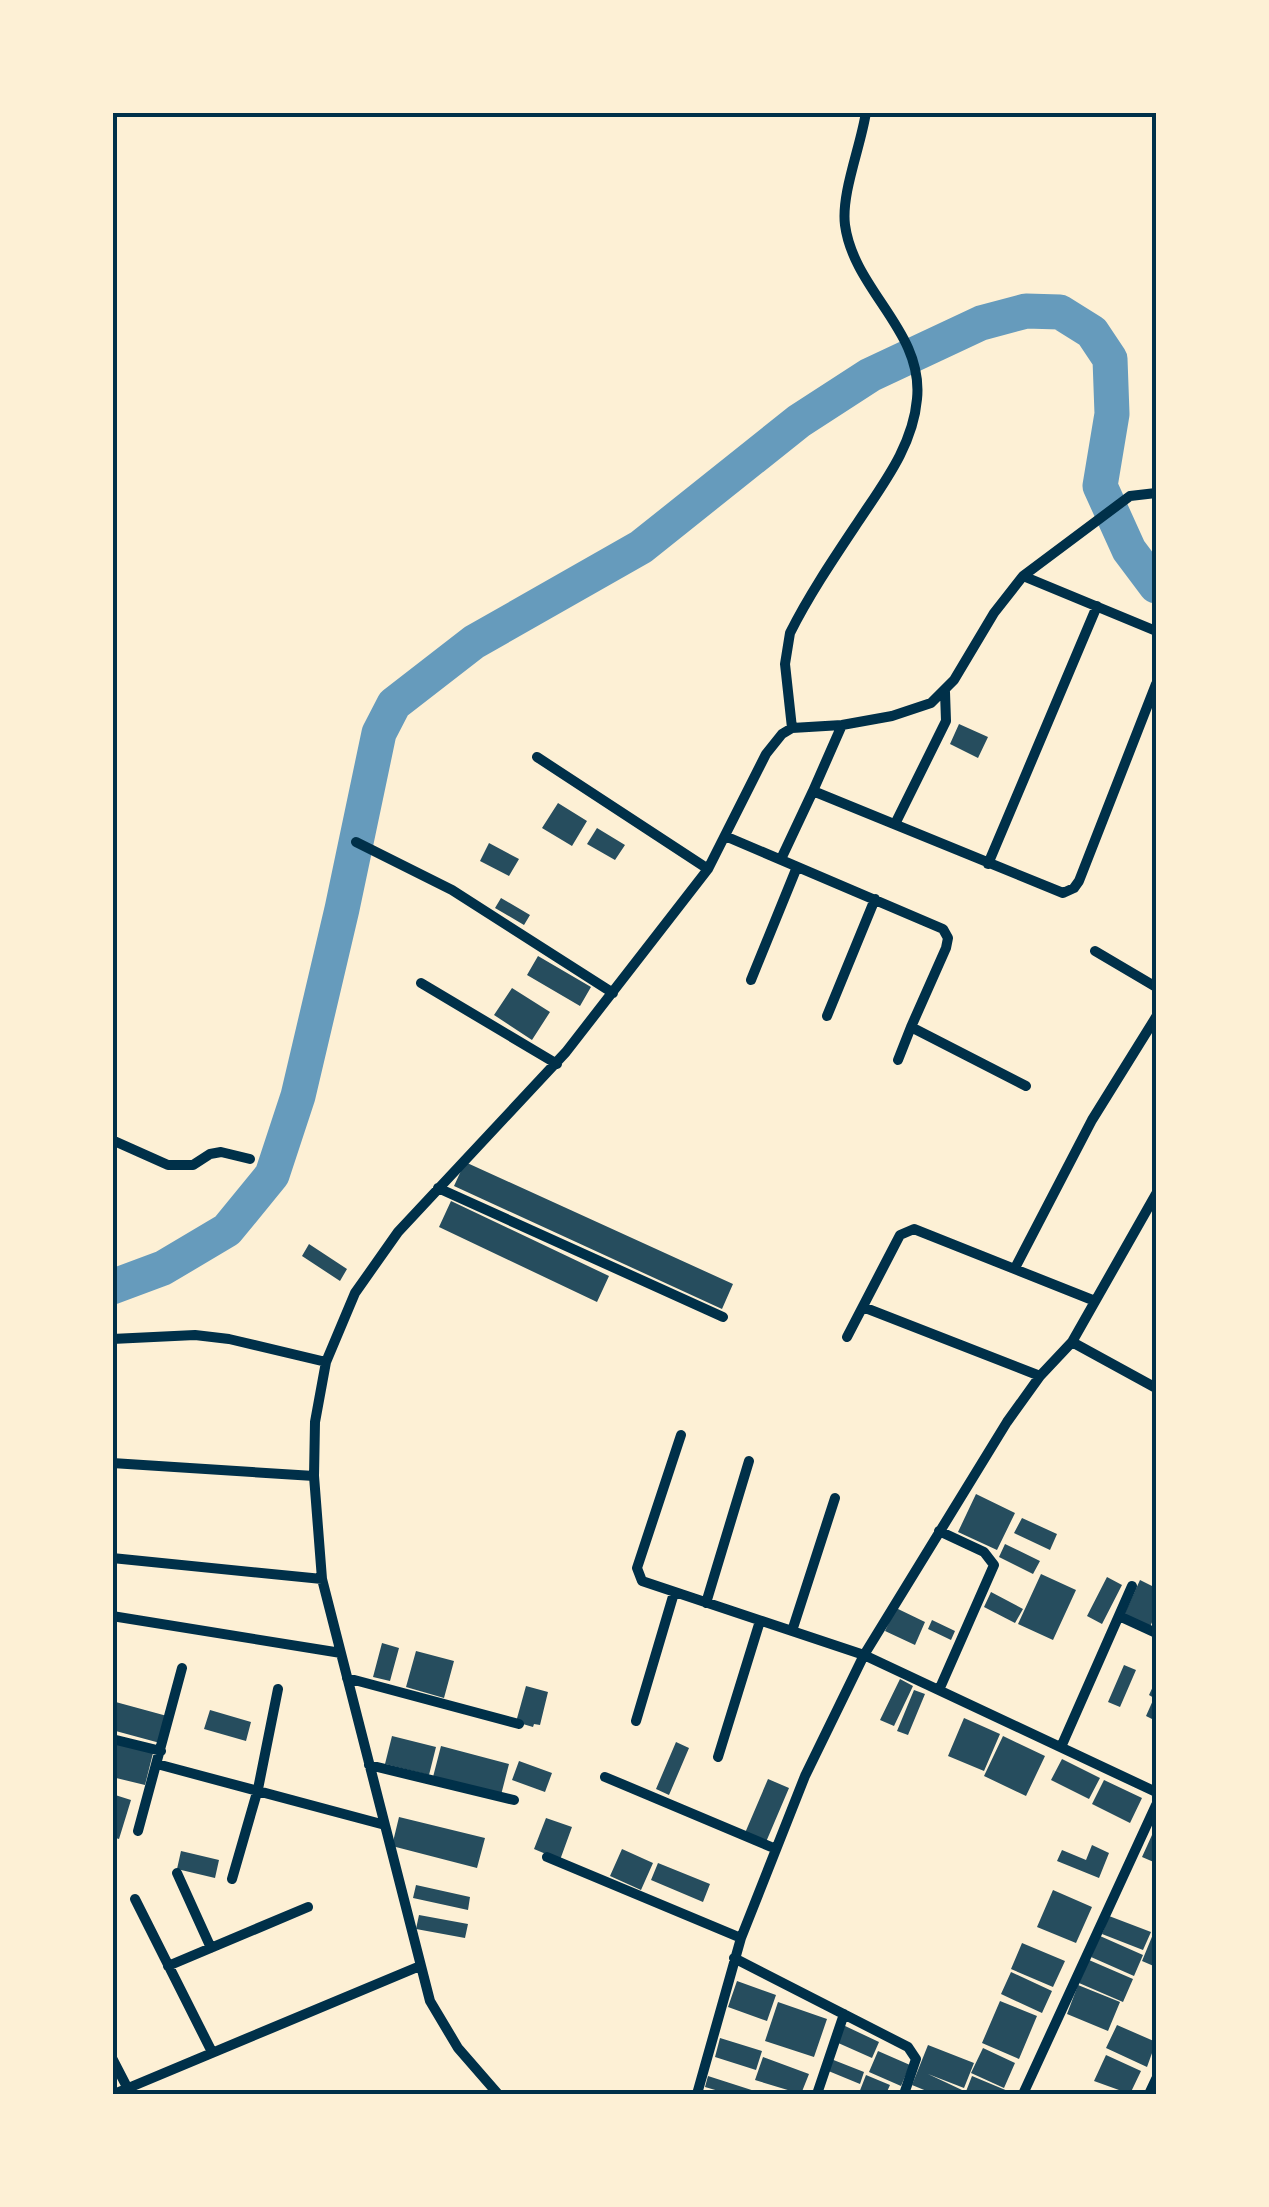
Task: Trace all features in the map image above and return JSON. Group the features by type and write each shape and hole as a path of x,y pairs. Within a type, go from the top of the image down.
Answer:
{"street":[{"path":"792,728 785,664 790,634 854,526 897,463 917,402 918,370 906,340 864,276 846,228 847,201 866,112"},
{"path":"498,2094 442,2025 430,2000 322,1579 314,1476 315,1422 326,1362 365,1276 398,1232 556,1064 708,870 766,754 792,728 842,726 916,709 946,692 994,614 1023,576 1130,496 1156,493"},
{"path":"1023,576 1156,631"},
{"path":"988,864 1097,606"},
{"path":"813,790 1056,892 1074,888 1156,684"},
{"path":"895,824 946,721 946,692"},
{"path":"781,859 842,726"},
{"path":"537,757 708,870"},
{"path":"725,836 944,929 948,938 898,1060"},
{"path":"356,842 452,890 613,993"},
{"path":"751,980 797,866"},
{"path":"827,1016 874,900"},
{"path":"1095,950 1156,987"},
{"path":"421,983 556,1064"},
{"path":"1015,1268 1092,1120 1156,1017"},
{"path":"911,1027 1026,1086"},
{"path":"112,1140 168,1165 193,1165 221,1152 250,1158"},
{"path":"438,1188 723,1316"},
{"path":"697,2094 741,1938 805,1776 864,1654 1006,1422 1040,1376 1072,1342 1156,1194"},
{"path":"848,1338 900,1235 906,1231 921,1230 1095,1301"},
{"path":"863,1307 1040,1376"},
{"path":"112,1339 195,1335 326,1362"},
{"path":"1072,1342 1156,1388"},
{"path":"680,1435 637,1573 648,1584 864,1654 1156,1792"},
{"path":"706,1603 749,1461"},
{"path":"112,1462 314,1476"},
{"path":"792,1631 835,1498"},
{"path":"939,1531 984,1552 994,1565 940,1690"},
{"path":"112,1558 322,1579"},
{"path":"1061,1747 1132,1586"},
{"path":"636,1721 674,1592"},
{"path":"112,1616 341,1653"},
{"path":"1118,1616 1156,1633"},
{"path":"718,1757 760,1621"},
{"path":"138,1831 182,1668"},
{"path":"348,1678 519,1724"},
{"path":"232,1879 258,1789 278,1690"},
{"path":"112,1738 161,1751"},
{"path":"157,1764 385,1825"},
{"path":"369,1764 514,1800"},
{"path":"605,1778 776,1849"},
{"path":"1023,2094 1156,1804"},
{"path":"547,1857 741,1938"},
{"path":"177,1873 211,1948"},
{"path":"136,1900 212,2052"},
{"path":"168,1966 308,1907"},
{"path":"734,1958 915,2053 915,2066 904,2094"},
{"path":"114,2094 420,1966"},
{"path":"817,2094 844,2014"},
{"path":"112,2058 127,2087"},
{"path":"1149,2094 1156,2078"}],"building":[{"path":"959,724 988,737 978,758 950,744"},
{"path":"558,803 587,821 572,846 542,828"},
{"path":"597,828 625,845 615,860 587,844"},
{"path":"489,843 519,859 509,876 480,861"},
{"path":"501,898 530,915 524,925 495,908"},
{"path":"538,956 591,987 580,1006 527,975"},
{"path":"512,988 550,1012 532,1040 494,1015"},
{"path":"465,1162 733,1284 722,1309 454,1186"},
{"path":"451,1201 609,1276 597,1302 439,1227"},
{"path":"309,1244 347,1269 340,1281 302,1256"},
{"path":"976,1494 1015,1513 997,1550 958,1532"},
{"path":"1022,1518 1057,1534 1050,1550 1014,1533"},
{"path":"1005,1544 1040,1561 1033,1574 999,1557"},
{"path":"1041,1574 1076,1590 1053,1640 1018,1624"},
{"path":"1107,1577 1122,1585 1102,1624 1087,1616"},
{"path":"1140,1580 1156,1588 1156,1613 1150,1627 1124,1615"},
{"path":"991,1592 1023,1609 1015,1623 984,1607"},
{"path":"896,1608 925,1622 915,1645 885,1631"},
{"path":"932,1620 955,1631 951,1640 928,1629"},
{"path":"382,1643 399,1648 390,1681 373,1677"},
{"path":"416,1651 454,1661 444,1698 406,1687"},
{"path":"1124,1665 1136,1670 1120,1707 1108,1702"},
{"path":"900,1679 913,1686 894,1726 880,1720"},
{"path":"1156,1680 1156,1721 1146,1716"},
{"path":"526,1686 548,1692 540,1725 533,1727 516,1722"},
{"path":"914,1690 925,1694 908,1735 897,1731"},
{"path":"112,1701 167,1716 160,1743 112,1730"},
{"path":"210,1710 251,1722 246,1741 204,1729"},
{"path":"964,1718 1000,1734 984,1771 948,1756"},
{"path":"392,1736 436,1747 429,1775 385,1764"},
{"path":"1003,1736 1045,1756 1026,1796 984,1776"},
{"path":"676,1742 689,1748 669,1795 656,1789"},
{"path":"112,1743 153,1753 145,1785 112,1777"},
{"path":"441,1746 509,1764 501,1795 433,1777"},
{"path":"1062,1759 1100,1778 1089,1799 1051,1780"},
{"path":"519,1761 552,1773 545,1792 512,1780"},
{"path":"768,1779 789,1788 766,1842 745,1833"},
{"path":"1104,1780 1142,1798 1130,1823 1092,1804"},
{"path":"112,1794 131,1800 119,1839 112,1837"},
{"path":"399,1817 485,1838 477,1868 392,1846"},
{"path":"546,1818 572,1827 560,1860 534,1849"},
{"path":"1152,1835 1156,1837 1156,1863 1142,1857"},
{"path":"1092,1845 1109,1853 1099,1878 1057,1861 1062,1850 1086,1860"},
{"path":"622,1849 653,1863 641,1890 610,1876"},
{"path":"181,1851 219,1860 215,1878 177,1869"},
{"path":"658,1863 710,1884 703,1902 651,1880"},
{"path":"416,1885 470,1897 468,1910 413,1898"},
{"path":"1053,1890 1092,1907 1076,1943 1037,1927"},
{"path":"419,1915 468,1924 465,1938 416,1929"},
{"path":"1109,1916 1151,1932 1143,1950 1102,1934"},
{"path":"1156,1927 1156,1967 1142,1961"},
{"path":"1100,1936 1143,1955 1134,1976 1091,1957"},
{"path":"1022,1943 1065,1961 1053,1987 1011,1969"},
{"path":"1089,1960 1133,1979 1123,2002 1079,1983"},
{"path":"1011,1972 1052,1991 1042,2013 1001,1994"},
{"path":"737,1981 776,1995 767,2021 728,2007"},
{"path":"1078,1985 1120,2002 1108,2031 1067,2014"},
{"path":"1000,2001 1037,2016 1019,2059 982,2043"},
{"path":"778,2002 827,2019 814,2057 765,2041"},
{"path":"843,2025 879,2042 872,2058 836,2042"},
{"path":"1117,2025 1156,2042 1147,2067 1106,2048"},
{"path":"720,2038 762,2051 756,2070 715,2057"},
{"path":"928,2045 974,2063 964,2088 928,2074 962,2090 960,2094 934,2094 912,2085"},
{"path":"983,2048 1015,2063 1004,2088 971,2073"},
{"path":"878,2051 910,2065 901,2086 869,2072"},
{"path":"1106,2055 1141,2071 1130,2094 1094,2081"},
{"path":"763,2057 809,2074 801,2094 755,2080"},
{"path":"831,2059 864,2072 860,2084 826,2070"},
{"path":"866,2075 890,2085 886,2094 859,2093"},
{"path":"708,2076 764,2094 729,2094 705,2087"},
{"path":"972,2076 1015,2094 965,2094"}],"waterway":[{"path":"112,1287 163,1268 227,1230 272,1175 298,1096 379,733 394,704 474,642 641,547 799,421 870,375 981,323 1026,311 1060,312 1092,332 1110,359 1112,414 1100,486 1129,550 1156,586"}]}
